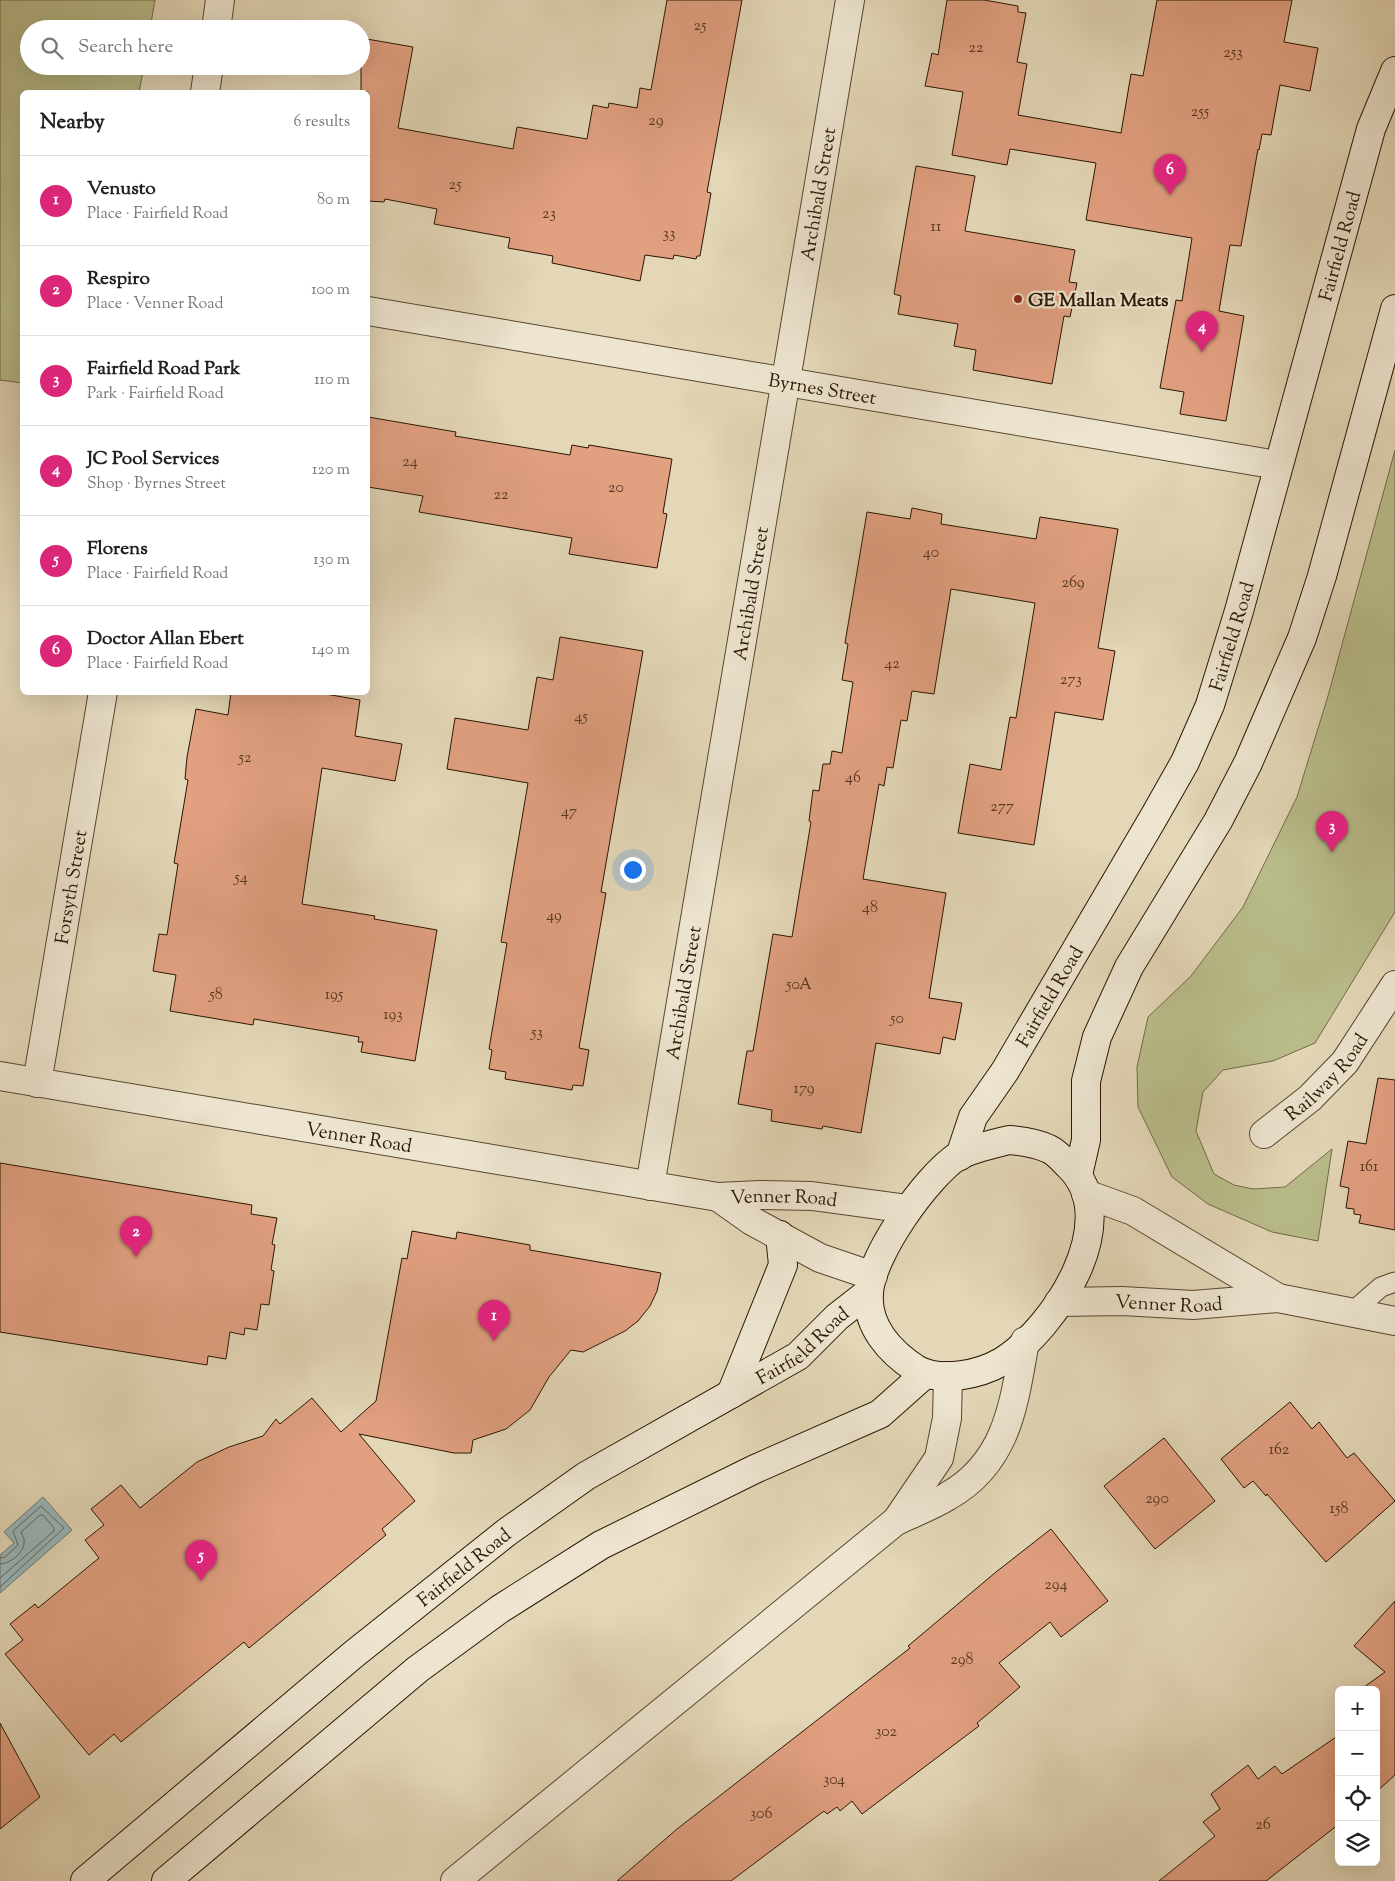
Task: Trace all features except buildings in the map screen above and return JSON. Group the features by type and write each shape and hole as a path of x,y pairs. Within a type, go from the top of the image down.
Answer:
{"street":[{"path":"217,20 220,0"},
{"name":"Archibald Street","path":"650,1186 850,0"},
{"name":"Fairfield Road","path":"960,1156 973,1117 1005,1071 1186,762 1210,705 1372,129 1395,71"},
{"path":"205,90 208,75"},
{"path":"1082,1184 1052,1149 1031,1142 1009,1140 960,1156 936,1173 908,1209 880,1258 871,1284 870,1314 883,1340 901,1359 937,1375 976,1372 1002,1361 1024,1342 1044,1322 1070,1284 1088,1242 1091,1217 1082,1184 1086,1140 1086,1081 1097,1037 1128,968 1218,821 1244,771 1302,638 1322,576 1395,309"},
{"name":"Byrnes Street","path":"370,312 1277,465"},
{"name":"Forsyth Street","path":"37,1083 103,695"},
{"name":"Railway Road","path":"1264,1134 1310,1098 1344,1062 1395,985"},
{"name":"Venner Road","path":"0,1076 718,1197 760,1195 812,1196 908,1209"},
{"name":"Venner Road","path":"1082,1184 1134,1211 1278,1298"},
{"name":"Venner Road","path":"718,1197 752,1221 871,1284"},
{"path":"732,1394 784,1265 780,1235"},
{"name":"Fairfield Road","path":"86,1881 354,1654 507,1532 586,1476 672,1425 732,1394 798,1356 871,1284"},
{"name":"Venner Road","path":"1059,1302 1122,1301 1193,1305 1278,1298 1395,1321"},
{"path":"455,1881 816,1584 896,1521 949,1496 982,1470 997,1449 1015,1400 1024,1342"},
{"path":"896,1521 939,1458 948,1418 937,1375"},
{"path":"166,1881 418,1669 500,1609 600,1545 755,1469 880,1414 937,1375"}],"lane":[{"path":"1351,1313 1381,1287 1395,1282"}],"green space":[{"path":"0,0 155,0 152,20 20,20 20,75 142,75 139,90 20,90 20,383 0,380"},
{"path":"1395,450 1395,912 1315,1043 1273,1061 1223,1070 1203,1092 1196,1131 1214,1174 1234,1185 1253,1189 1285,1187 1332,1149 1318,1241 1272,1232 1208,1204 1172,1177 1138,1107 1137,1067 1148,1017 1191,976 1243,907 1297,797 1328,696"}],"water":[{"path":"43,1497 72,1530 0,1593 0,1555 14,1543 4,1532"}],"place":[{"name":"Doctor Allan Ebert","path":"1170,195"},
{"name":"GE Mallan Meats","path":"1018,299"},
{"name":"JC Pool Services","path":"1202,352"},
{"name":"Fairfield Road Park","path":"1332,852"},
{"name":"Respiro","path":"136,1257"},
{"name":"Venusto","path":"494,1341"},
{"name":"Florens","path":"201,1581"}]}
